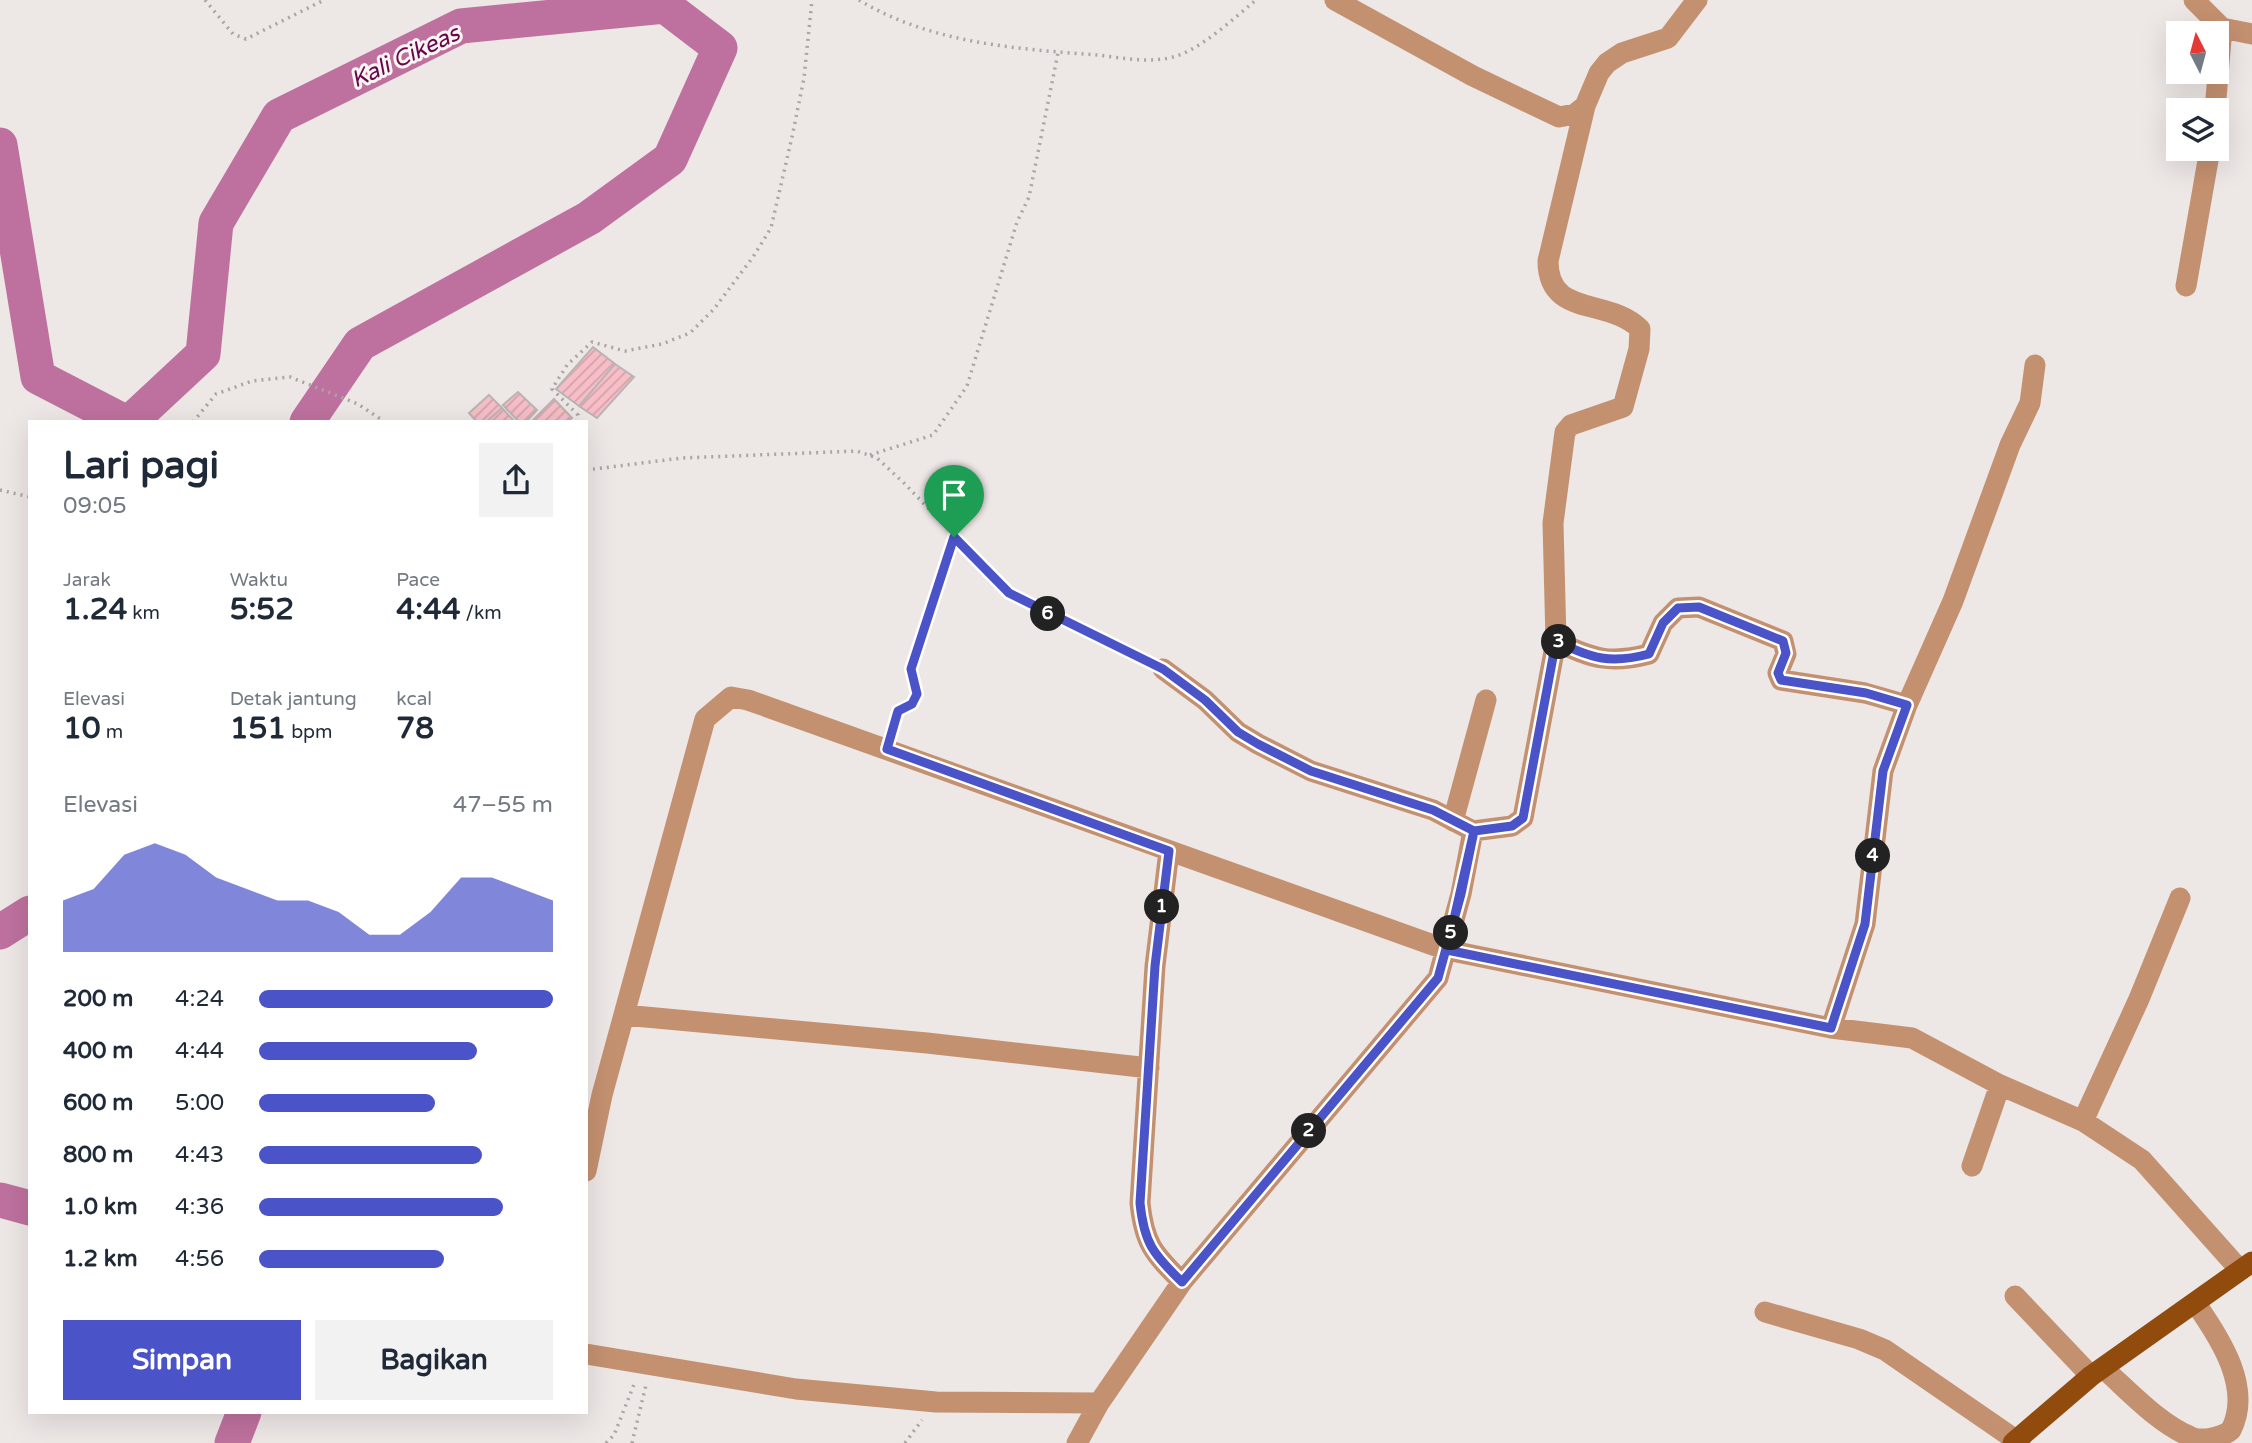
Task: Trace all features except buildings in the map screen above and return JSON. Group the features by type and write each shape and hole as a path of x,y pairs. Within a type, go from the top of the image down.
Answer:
{"main road":[{"path":"2016,1442 2097,1372 2246,1266"}],"street":[{"path":"1335,0 1473,76 1559,117 1575,114 1585,106"},
{"path":"1163,669 1205,700 1238,732 1311,771 1433,810 1474,831 1512,826 1523,818 1556,641 1553,523 1564,432 1571,425 1623,407 1640,339 1640,330 1631,320 1558,295 1548,279 1548,261 1585,106 1599,72 1607,62 1622,53 1668,38 1697,0"},
{"path":"2194,0 2215,21"},
{"path":"2230,30 2252,34"},
{"path":"2186,286 2208,161"},
{"path":"1831,1028 1865,924 1883,771 1907,705 1953,601 2010,445 2030,403 2035,365"},
{"path":"1556,641 1577,651 1618,662 1649,654 1663,623 1678,608 1699,607 1783,641 1786,653 1778,673 1781,680 1866,693 1907,705"},
{"path":"588,1152 594,1093 624,1015 705,719 731,697 748,700 887,749 1447,950 1831,1028 1912,1038 2000,1085 2083,1121 2142,1160 2246,1266"},
{"path":"1454,821 1486,700"},
{"path":"1077,1443 1099,1403 1182,1282 1425,995 1443,968 1474,831"},
{"path":"1169,851 1155,966 1140,1203 1143,1234 1153,1250 1182,1282"},
{"path":"2083,1121 2139,999 2180,898"},
{"path":"624,1015 927,1043 1149,1068"},
{"path":"1972,1166 2000,1085"},
{"path":"2015,1296 2097,1372 2154,1413 2193,1438 2225,1436 2244,1419 2251,1390 2245,1371 2196,1304"},
{"path":"1765,1312 1859,1339 1885,1350 2016,1442"},
{"path":"588,1354 796,1389 936,1402 1099,1403"}],"path":[{"path":"205,0 233,34 246,39 324,0"},
{"path":"577,420 578,415 552,389 567,365 592,342 625,351 663,344 690,333 734,283 771,228 804,78 812,0"},
{"path":"859,0 880,13 964,41 1147,61 1180,54 1205,40 1256,0"},
{"path":"868,455 933,436 967,386 1017,222 1029,197 1058,53"},
{"path":"195,420 216,394 252,381 290,377 358,404 382,420"},
{"path":"588,470 724,455 843,450 877,458 1009,593 1163,669"},
{"path":"0,491 28,497"},
{"path":"887,749 898,711 912,704 917,694 911,669 954,537"},
{"path":"606,1443 614,1435 647,1365"},
{"path":"632,1443 647,1365"}],"waterway":[{"name":"Kali Cikeas","path":"132,420 203,354 216,223 279,116 461,26 665,6 720,48 670,159 589,218 360,344 308,420"},
{"name":"Kali Cikeas","path":"0,145 38,377 121,420"},
{"name":"Kali Cikeas","path":"0,932 28,914"},
{"name":"Kali Cikeas","path":"0,1200 28,1207"},
{"name":"Kali Cikeas","path":"232,1443 243,1414"}],"route":[{"path":"954,537 911,669 917,684 917,694 912,704 898,711 887,749 1104,825 1169,851 1155,966 1140,1203 1143,1234 1168,1269 1182,1282 1438,978 1443,968 1447,950 1461,894 1474,831 1512,826 1523,818 1556,641 1577,651 1618,662 1649,654 1663,623 1678,608 1699,607 1783,641 1786,653 1778,673 1781,680 1866,693 1907,705 1883,771 1865,924 1831,1028 1447,950 1474,831 1433,810 1311,771 1258,744 1238,732 1205,700 1163,669 1009,593 954,537"}]}
